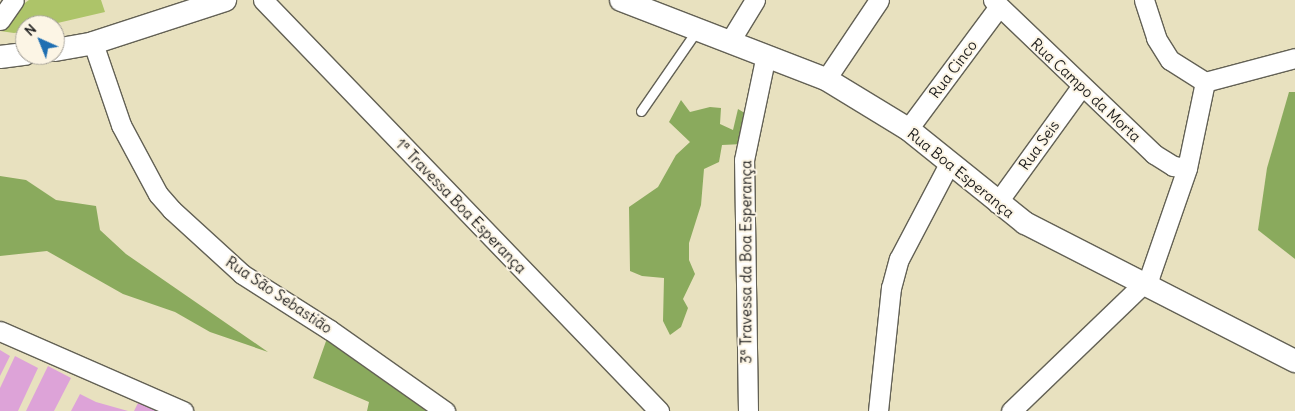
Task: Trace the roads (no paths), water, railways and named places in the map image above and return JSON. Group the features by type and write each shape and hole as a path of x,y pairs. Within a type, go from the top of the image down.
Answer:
{"street":[{"path":"0,20 14,0"},
{"path":"65,48 93,43 225,0"},
{"name":"1ª Travessa Boa Esperança","path":"263,0 659,411"},
{"path":"730,41 755,0"},
{"path":"826,79 879,0"},
{"path":"1144,0 1156,38 1170,60 1205,82 1295,58"},
{"name":"Rua Boa Esperança","path":"630,1 826,79 908,129 950,162 997,204 1025,223 1065,245 1146,282 1295,361"},
{"name":"Rua Campo da Morta","path":"996,4 1154,154 1173,166 1187,168"},
{"name":"Rua Cinco","path":"908,129 996,4"},
{"name":"Rua São Sebastião","path":"93,43 121,125 158,194 172,210 242,274 330,330 445,411"},
{"path":"0,56 15,55"},
{"name":"3ª Travessa da Boa Esperança","path":"748,411 744,160 766,55"},
{"path":"1011,411 1146,282 1187,168 1205,82"},
{"name":"Rua Seis","path":"997,204 1082,86"},
{"path":"878,411 890,288 899,259 950,162"},
{"path":"0,331 183,411"}],"lane":[{"path":"641,111 698,28"}]}
